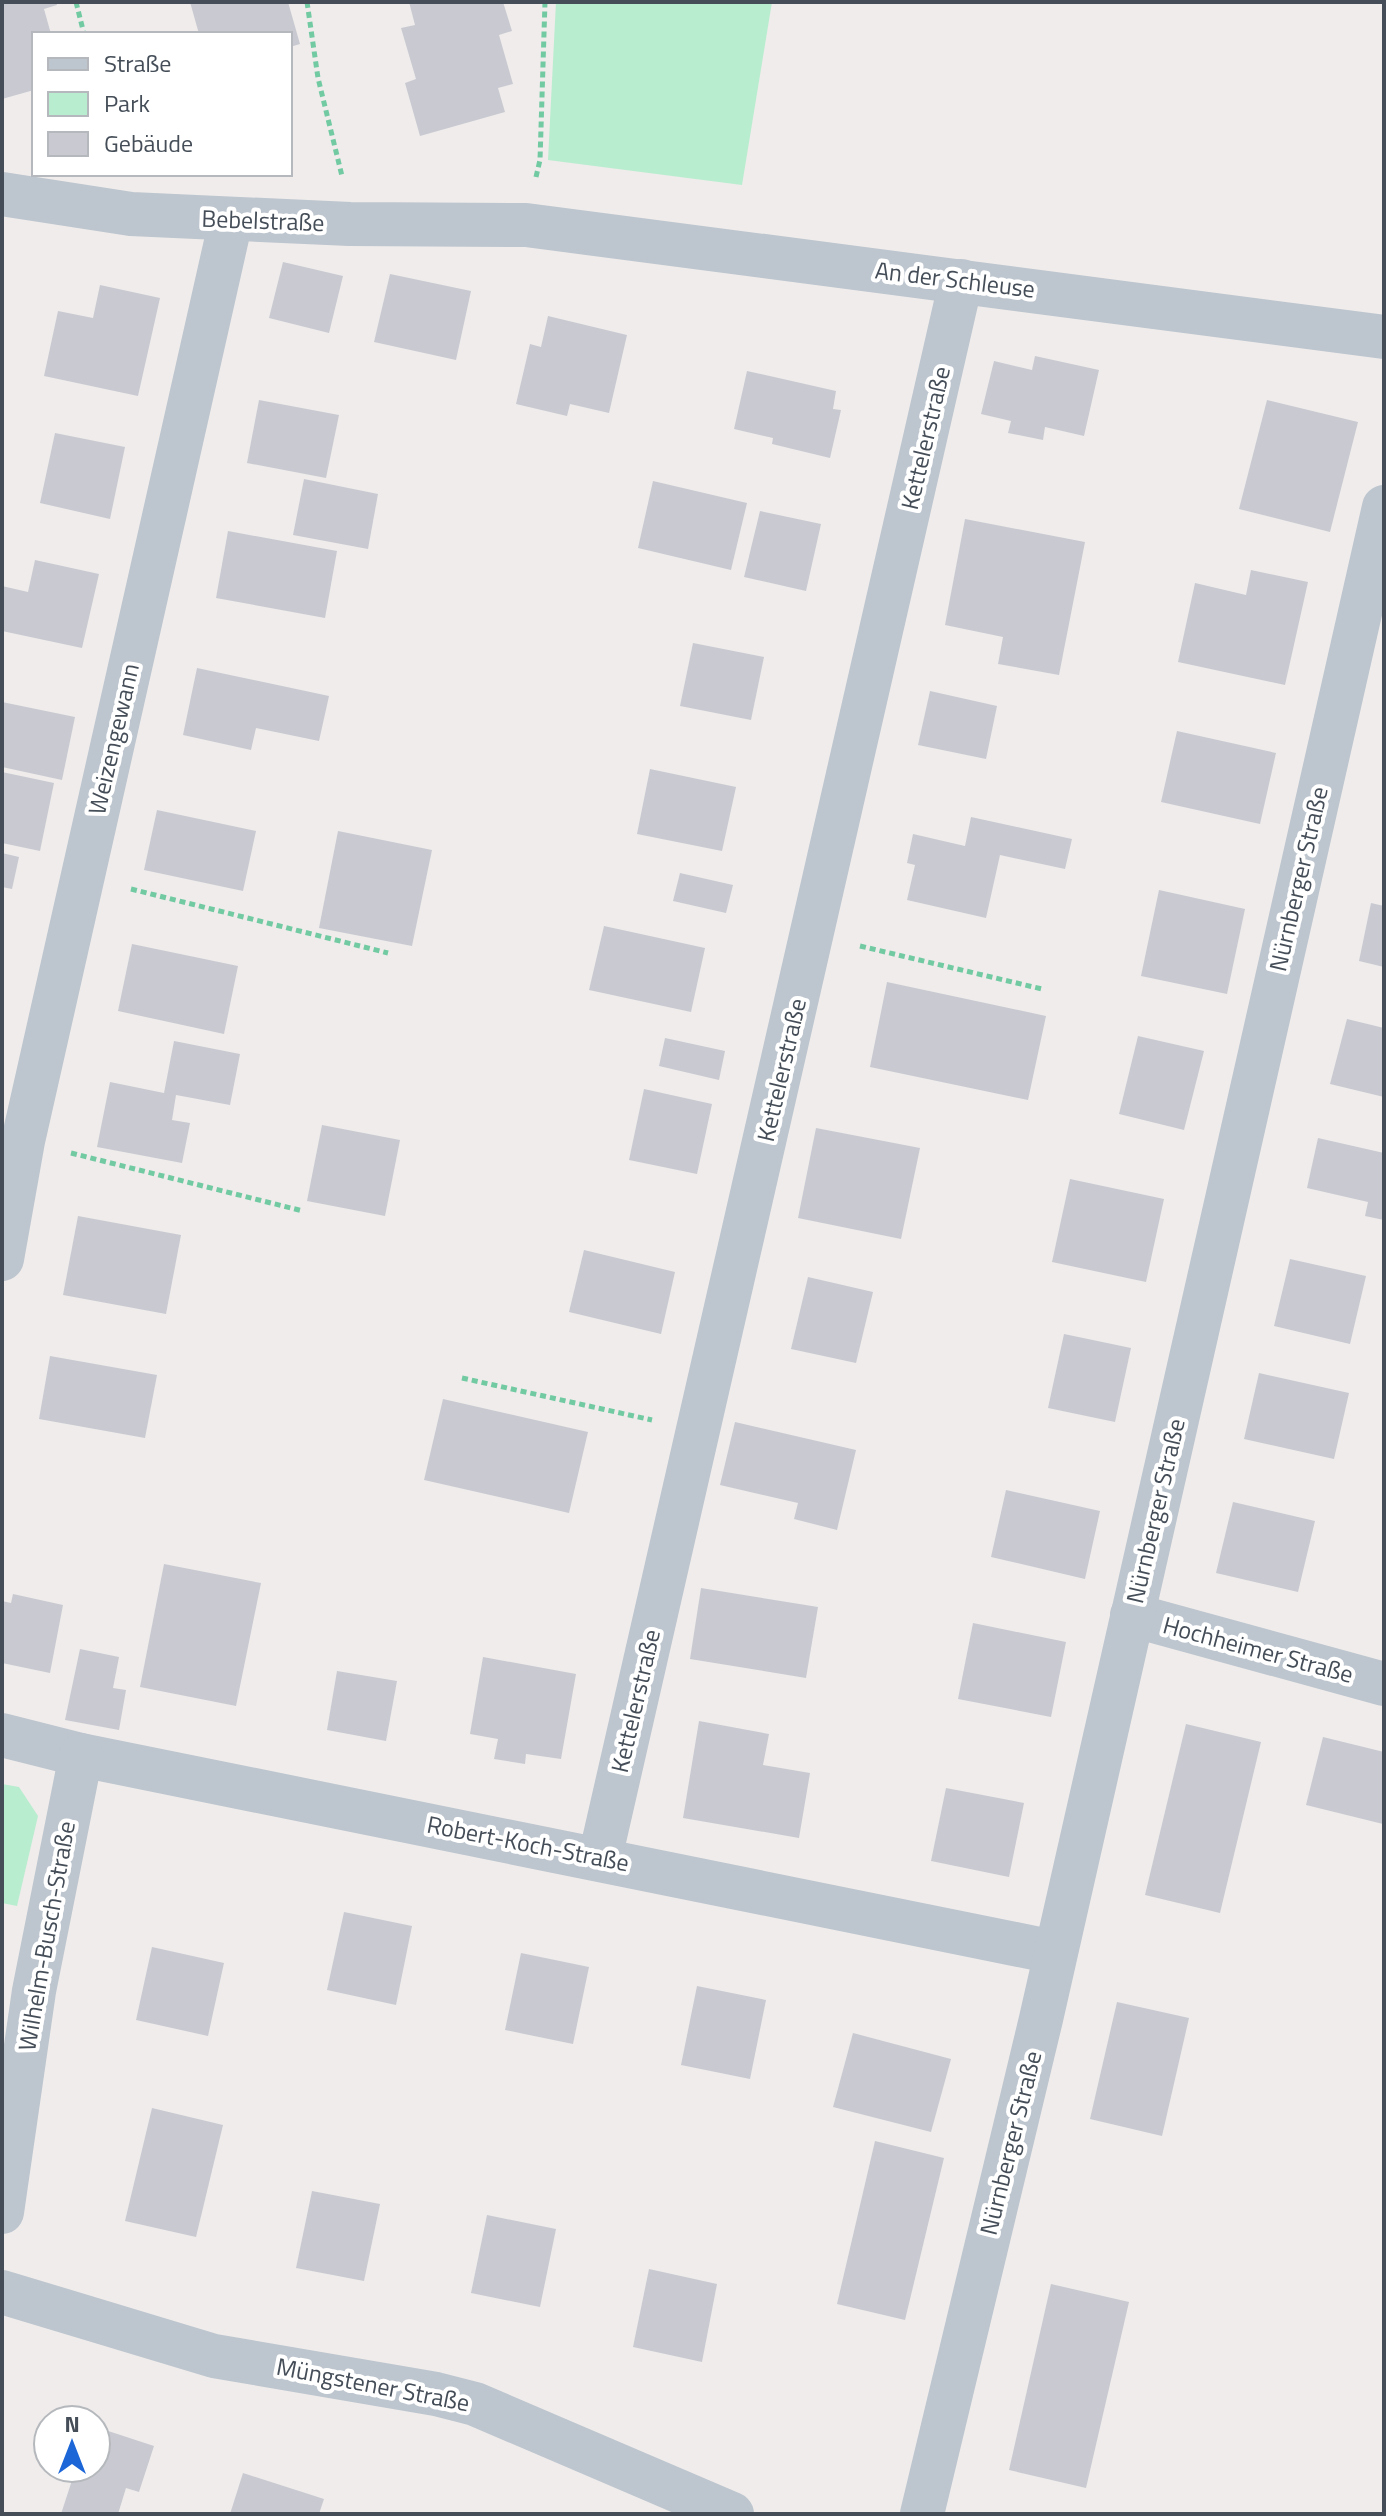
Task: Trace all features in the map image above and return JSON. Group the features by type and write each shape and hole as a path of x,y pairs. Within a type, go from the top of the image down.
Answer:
{"street":[{"name":"Bebelstraße","path":"2,194 131,214 231,220 526,225"},
{"name":"Weizengewann","path":"2,1259 14,1159 83,877 231,220"},
{"name":"An der Schleuse","path":"526,225 1384,337"},
{"name":"Kettelerstraße","path":"600,1858 961,281"},
{"name":"Nürnberger Straße","path":"922,2514 1037,2034 1384,507"},
{"name":"Hochheimer Straße","path":"1132,1615 1384,1684"},
{"name":"Robert-Koch-Straße","path":"2,1735 81,1755 1054,1952"},
{"name":"Wilhelm-Busch-Straße","path":"2,2212 34,1991 81,1755"},
{"name":"Müngstener Straße","path":"2,2292 214,2356 436,2394 475,2404 732,2514"}],"path":[{"path":"76,2 84,32"},
{"path":"307,2 318,78 343,177"},
{"path":"540,160 545,2"},
{"path":"83,877 388,953"},
{"path":"813,935 1042,989"},
{"path":"14,1159 303,1211"},
{"path":"462,1378 699,1431"}],"green space":[{"path":"556,2 772,2 742,185 548,160"},
{"path":"2,1784 19,1787 38,1816 17,1906 2,1903"}],"building":[{"path":"2,2 56,2 57,5 44,9 50,32 32,32 32,91 2,99"},
{"path":"190,2 288,2 300,44 292,46 292,32 198,32"},
{"path":"409,2 503,2 512,31 499,35 513,84 498,88 505,112 420,136 405,83 416,79 401,28 415,25"},
{"path":"283,262 343,276 329,333 269,318"},
{"path":"390,274 471,291 456,360 374,342"},
{"path":"100,285 160,298 138,396 44,376 58,311 93,318"},
{"path":"548,316 627,335 609,413 570,404 567,416 516,404 530,344 541,347"},
{"path":"1035,356 1099,370 1084,436 1045,427 1043,440 1008,433 1011,421 981,414 994,361 1032,370"},
{"path":"747,371 836,391 833,409 841,410 830,458 772,444 773,438 734,429"},
{"path":"259,400 339,415 326,478 247,463"},
{"path":"1267,400 1358,422 1330,532 1239,509"},
{"path":"55,433 125,447 110,519 40,503"},
{"path":"304,479 378,494 368,549 293,535"},
{"path":"653,481 747,503 731,570 638,548"},
{"path":"760,511 821,524 806,591 744,577"},
{"path":"965,519 1085,542 1059,675 998,664 1003,637 945,625"},
{"path":"228,531 337,551 325,618 216,598"},
{"path":"35,560 99,574 82,648 2,631 2,586 28,592"},
{"path":"1251,570 1308,582 1285,685 1178,662 1195,583 1246,595"},
{"path":"693,643 764,657 751,720 680,706"},
{"path":"197,668 329,696 319,741 256,728 251,750 183,735"},
{"path":"930,691 997,706 986,759 918,745"},
{"path":"2,702 75,717 62,780 2,767"},
{"path":"1177,731 1276,753 1260,824 1161,802"},
{"path":"650,769 736,787 722,851 637,834"},
{"path":"2,772 54,783 40,851 2,843"},
{"path":"157,810 256,831 243,891 144,870"},
{"path":"971,817 1072,839 1065,869 1000,855 986,918 907,900 915,865 907,863 913,834 965,846"},
{"path":"338,831 432,850 412,946 319,928"},
{"path":"2,853 19,857 12,889 2,887"},
{"path":"680,873 733,885 726,913 673,901"},
{"path":"1159,890 1245,909 1227,994 1141,976"},
{"path":"1371,903 1384,906 1384,967 1359,961"},
{"path":"604,926 705,948 691,1012 589,990"},
{"path":"132,944 238,966 224,1034 118,1011"},
{"path":"887,982 1046,1016 1028,1100 870,1067"},
{"path":"1347,1019 1384,1028 1384,1097 1330,1084"},
{"path":"1138,1036 1204,1051 1184,1130 1119,1114"},
{"path":"665,1038 725,1051 719,1080 659,1066"},
{"path":"174,1041 240,1054 230,1105 176,1095 172,1120 190,1123 182,1163 97,1147 110,1082 164,1093"},
{"path":"644,1089 712,1104 697,1174 629,1160"},
{"path":"322,1125 400,1140 385,1216 307,1201"},
{"path":"816,1128 920,1148 901,1239 798,1218"},
{"path":"1318,1138 1384,1153 1384,1220 1365,1216 1368,1202 1307,1188"},
{"path":"1070,1179 1164,1199 1146,1282 1052,1262"},
{"path":"78,1216 181,1235 166,1314 63,1295"},
{"path":"584,1250 675,1272 661,1334 569,1312"},
{"path":"1290,1259 1366,1276 1350,1344 1274,1326"},
{"path":"808,1277 873,1292 856,1363 791,1349"},
{"path":"1064,1334 1131,1348 1115,1422 1048,1408"},
{"path":"50,1356 157,1375 145,1438 39,1419"},
{"path":"1259,1373 1349,1393 1334,1459 1244,1439"},
{"path":"443,1399 588,1432 569,1513 424,1480"},
{"path":"735,1422 856,1450 837,1530 794,1519 798,1503 720,1485"},
{"path":"1006,1490 1100,1511 1085,1579 991,1557"},
{"path":"1233,1502 1315,1521 1298,1592 1216,1573"},
{"path":"164,1564 261,1583 236,1706 140,1687"},
{"path":"701,1588 818,1607 806,1678 690,1659"},
{"path":"13,1594 63,1605 50,1673 2,1663 2,1601 11,1603"},
{"path":"973,1623 1066,1642 1051,1717 958,1699"},
{"path":"80,1649 119,1657 113,1688 126,1690 119,1730 65,1720"},
{"path":"483,1657 576,1674 561,1759 526,1754 525,1764 494,1759 498,1739 470,1734"},
{"path":"337,1671 397,1681 386,1741 327,1730"},
{"path":"699,1721 769,1734 763,1765 810,1773 799,1838 683,1818"},
{"path":"1186,1724 1261,1742 1220,1913 1145,1895"},
{"path":"1323,1737 1384,1752 1383,1824 1306,1805"},
{"path":"946,1788 1024,1803 1009,1877 931,1861"},
{"path":"344,1912 412,1926 396,2005 327,1990"},
{"path":"152,1947 224,1963 208,2036 136,2020"},
{"path":"521,1953 589,1967 573,2044 505,2030"},
{"path":"697,1986 766,2000 750,2079 681,2065"},
{"path":"1117,2002 1189,2018 1162,2136 1090,2119"},
{"path":"853,2033 951,2059 931,2132 833,2107"},
{"path":"152,2108 223,2125 196,2237 125,2221"},
{"path":"875,2141 944,2158 905,2320 837,2304"},
{"path":"312,2191 380,2204 364,2281 296,2268"},
{"path":"487,2215 556,2229 540,2307 471,2293"},
{"path":"649,2269 717,2284 702,2362 633,2347"},
{"path":"1051,2284 1129,2302 1086,2488 1009,2470"},
{"path":"112,2432 154,2446 139,2492 126,2488 118,2514 61,2514 71,2484 112,2484"},
{"path":"243,2473 324,2499 319,2514 230,2514"}]}
